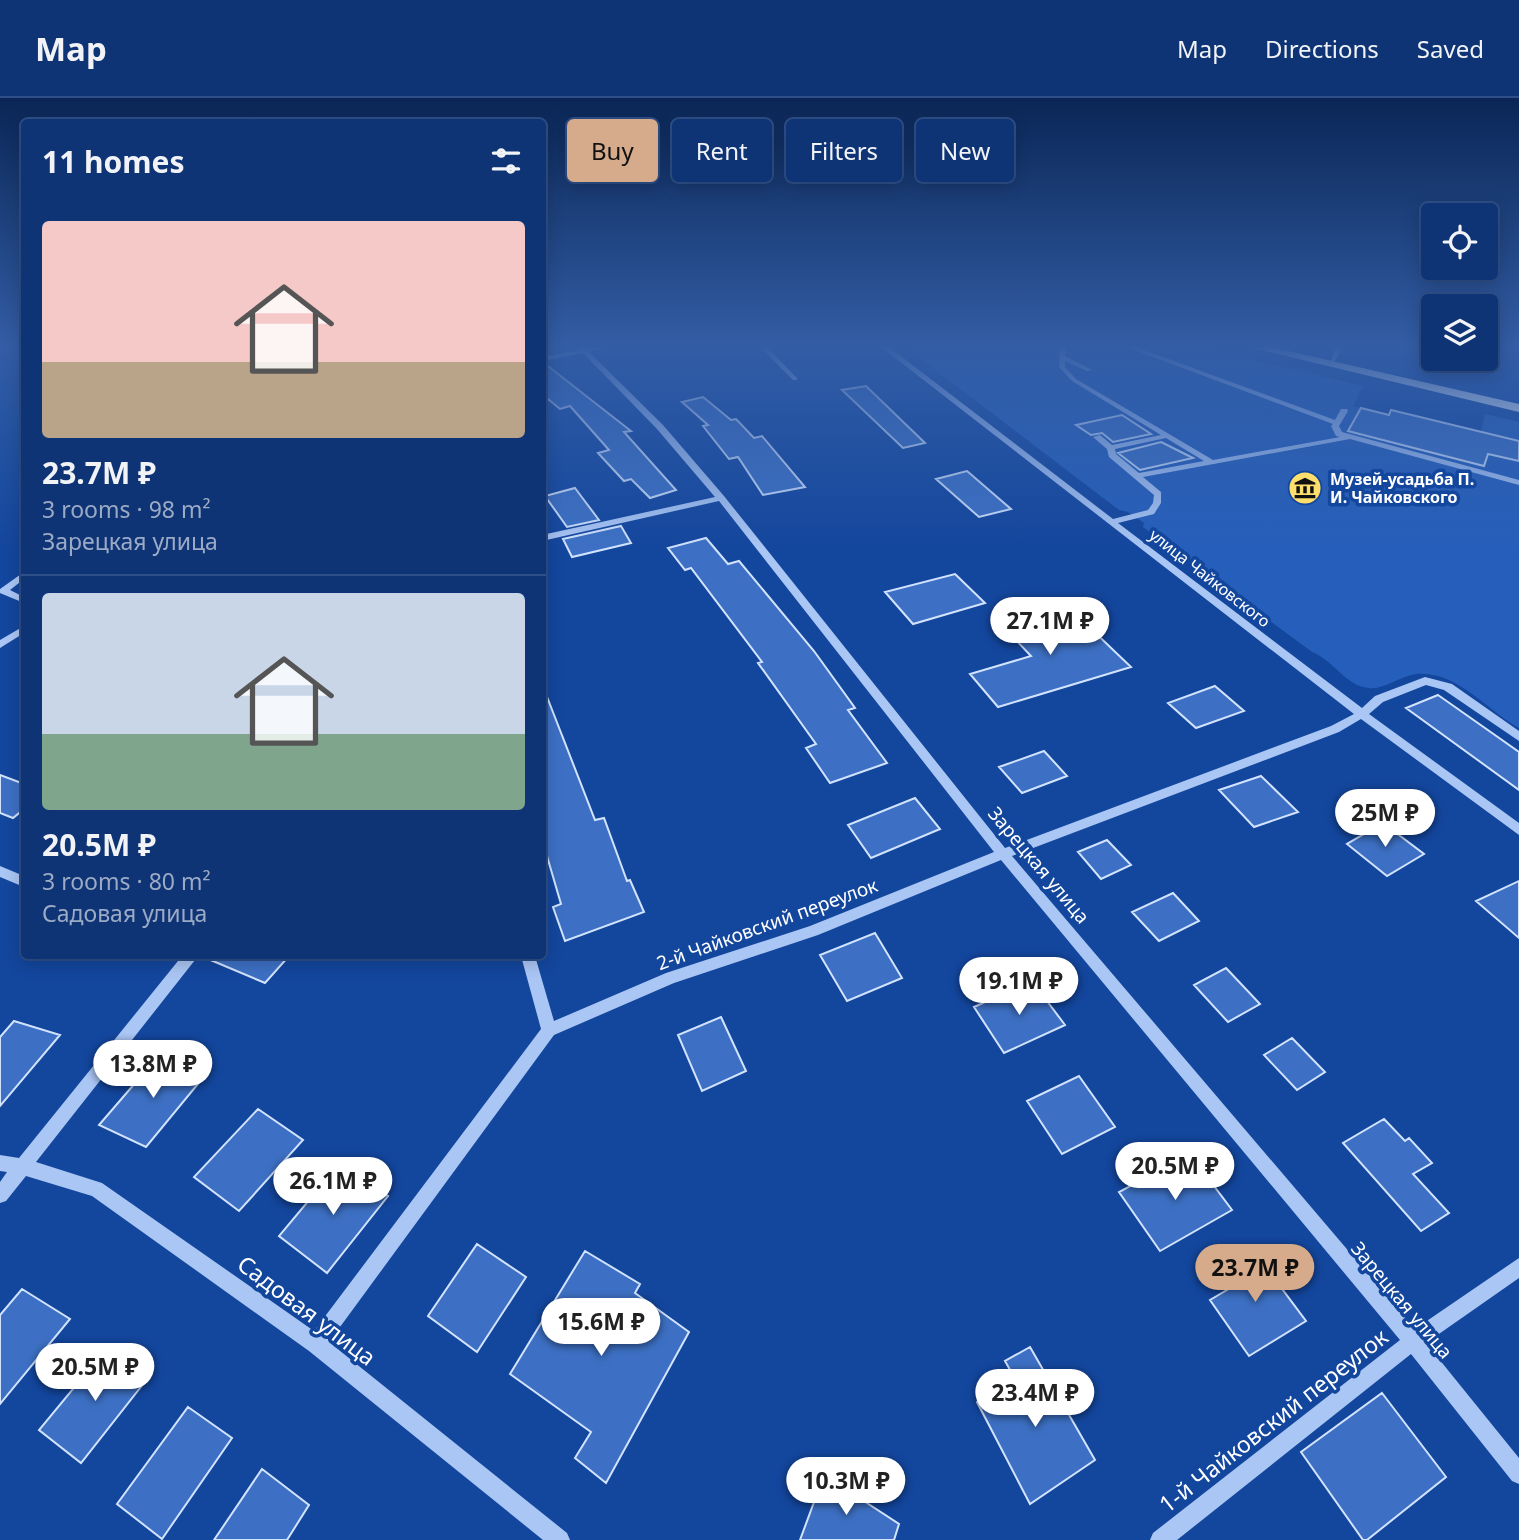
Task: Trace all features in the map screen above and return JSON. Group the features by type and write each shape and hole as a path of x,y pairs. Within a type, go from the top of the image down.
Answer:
{"street":[{"name":"Зарецкая улица","path":"647,414 721,498 1003,855 1413,1341 1519,1474"},
{"name":"улица Чайковского","path":"971,414 1362,714 1519,830"},
{"path":"1131,414 1211,462"},
{"path":"1313,414 1337,423"},
{"path":"1342,414 1335,430 1350,437 1519,482"},
{"path":"1111,448 1167,436"},
{"path":"1097,437 1111,448 1112,455 1158,494 1157,503 1151,512 1112,522"},
{"path":"1138,476 1350,437"},
{"path":"546,537 721,498"},
{"path":"2,591 21,577"},
{"path":"2,591 21,599"},
{"path":"0,645 21,631"},
{"name":"2-й Чайковский переулок","path":"549,1030 671,978 813,931 1003,855 1335,729 1362,714 1379,699 1411,685 1425,681 1436,683 1460,695 1519,737"},
{"path":"0,871 21,881"},
{"path":"0,1195 187,959"},
{"path":"316,1344 549,1030 529,959"},
{"name":"Садовая улица","path":"0,1163 24,1167 96,1189 316,1344 560,1540"},
{"name":"1-й Чайковский переулок","path":"1160,1540 1413,1341 1519,1266"}],"shaded area":[{"name":"Музей-усадьба П. И. Чайковского","path":"993,414 1402,414 1469,435 1471,429 1481,431 1485,414 1519,422 1519,728 1458,685 1431,674 1416,674 1374,688 1353,683 1327,661 1143,527 1144,523 1128,512 1119,510"}],"building":[{"path":"577,414 610,414 631,431 624,432 676,490 650,498 631,479 624,481 598,453 609,450"},
{"path":"696,414 724,414 731,420 736,419 754,438 762,436 805,487 763,495 738,457 729,459 703,426 708,425"},
{"path":"868,414 895,414 925,443 903,448"},
{"path":"1357,414 1409,414 1519,441 1519,461 1488,454 1484,466 1348,431"},
{"path":"1122,415 1151,434 1113,442 1102,433 1091,435 1076,425"},
{"path":"1161,442 1193,458 1140,470 1118,453"},
{"path":"967,471 1011,509 979,517 936,479"},
{"path":"575,488 599,520 567,527 546,496"},
{"path":"621,526 631,543 572,557 563,539"},
{"path":"706,538 728,564 739,561 814,651 855,708 848,710 887,763 830,783 806,748 816,744 758,663 762,662 691,568 685,570 668,548"},
{"path":"955,574 985,603 913,624 885,592"},
{"path":"1061,600 1131,667 998,707 970,674 1031,656 1013,637 1036,631 1018,612"},
{"path":"1215,686 1244,711 1196,728 1168,703"},
{"path":"546,694 595,820 604,818 627,881 630,880 644,912 565,941 553,907 561,904 546,853"},
{"path":"1438,695 1519,752 1519,790 1406,708"},
{"path":"1044,751 1067,776 1022,793 999,767"},
{"path":"0,775 21,783 21,811 13,818 0,813"},
{"path":"1261,776 1298,812 1254,827 1219,790"},
{"path":"915,798 940,829 871,858 848,825"},
{"path":"1383,823 1424,854 1387,876 1347,844"},
{"path":"1107,840 1131,865 1101,879 1078,852"},
{"path":"1519,881 1519,938 1476,901"},
{"path":"1173,893 1199,921 1159,941 1132,912"},
{"path":"875,933 902,978 847,1001 820,955"},
{"path":"208,959 286,959 265,983"},
{"path":"1226,968 1260,1004 1228,1022 1194,985"},
{"path":"1032,981 1065,1025 1004,1053 974,1007"},
{"path":"721,1017 746,1071 702,1091 678,1035"},
{"path":"14,1021 60,1035 0,1106 0,1037"},
{"path":"1292,1038 1325,1072 1297,1090 1264,1055"},
{"path":"161,1053 207,1073 146,1147 99,1125"},
{"path":"1079,1076 1115,1127 1062,1154 1027,1101"},
{"path":"258,1109 303,1140 239,1211 194,1177"},
{"path":"1384,1119 1405,1141 1409,1138 1432,1163 1413,1174 1449,1213 1421,1231 1343,1143"},
{"path":"1190,1154 1232,1210 1160,1251 1119,1192"},
{"path":"340,1163 388,1196 327,1273 279,1236"},
{"path":"477,1244 526,1277 477,1352 428,1316"},
{"path":"1250,1246 1306,1321 1249,1356 1210,1300 1237,1284 1222,1263"},
{"path":"585,1251 640,1284 635,1293 689,1332 606,1483 575,1458 591,1432 510,1374"},
{"path":"22,1289 70,1319 0,1404 0,1315"},
{"path":"110,1344 151,1374 81,1463 39,1430"},
{"path":"1030,1347 1095,1460 1030,1504 977,1402 1015,1379 1005,1361"},
{"path":"1382,1393 1446,1477 1367,1540 1363,1540 1301,1452"},
{"path":"188,1407 232,1438 162,1539 117,1504"},
{"path":"262,1469 309,1505 287,1540 214,1540"},
{"path":"824,1475 899,1524 894,1540 800,1540"}],"place":[{"name":"Музей-усадьба П. И. Чайковского","path":"1305,488"}]}
